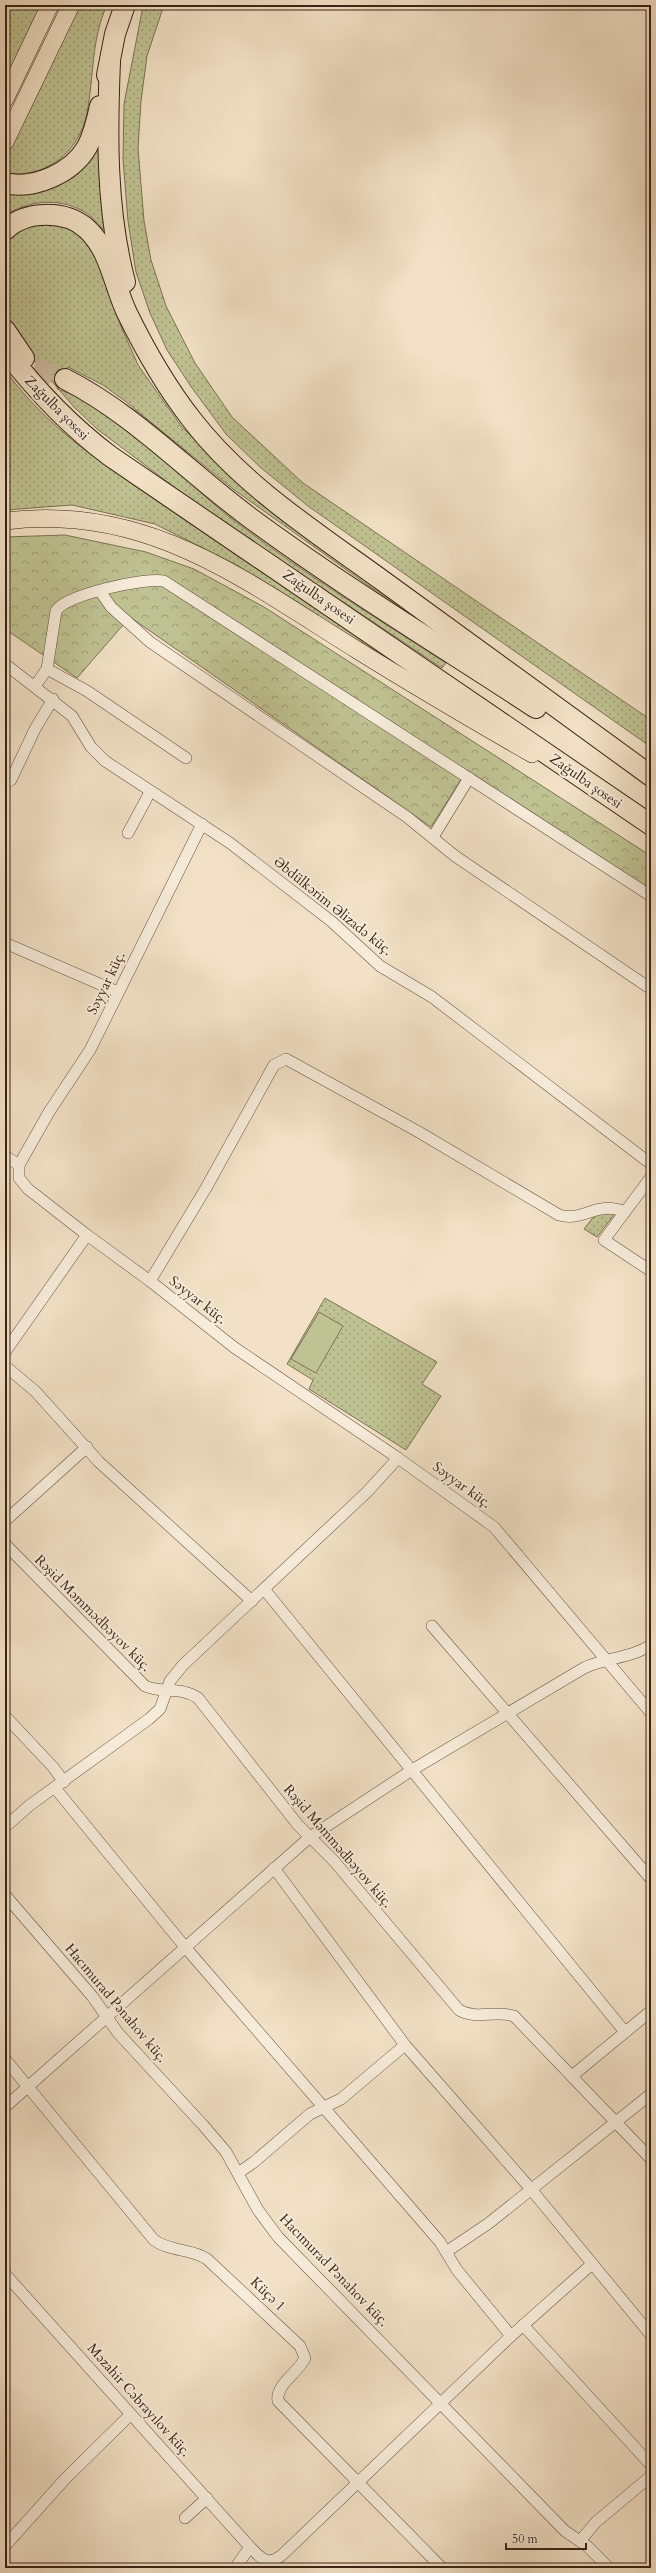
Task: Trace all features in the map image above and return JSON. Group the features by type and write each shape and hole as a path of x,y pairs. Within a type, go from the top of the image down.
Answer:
{"highway":[{"path":"5,183 20,185 45,180 58,174 79,157 86,148 96,126 115,34 125,5"},
{"path":"110,61 108,158 118,247 129,295 154,361"},
{"path":"5,230 20,220 51,215 67,217 86,229 100,245 128,314 177,399 199,429 222,453 287,511 651,776"},
{"path":"5,330 52,398 77,428"},
{"name":"Zağulba şosesi","path":"5,350 26,377 92,442 156,488 229,535 651,825"},
{"path":"65,379 88,391 122,414 221,495 291,547 553,719 651,776"}],"main road":[{"path":"5,98 50,5"},
{"path":"5,142 71,5"},
{"path":"5,521 52,518 122,526 178,545 204,557 251,583 458,711 631,812"}],"street":[{"path":"35,686 47,669 56,611 59,605 72,598 146,579 164,581 651,896"},
{"path":"100,591 111,607 150,642 406,817 455,856 651,989"},
{"name":"Əbdülkərim Əlizadə küç.","path":"5,664 53,699 72,716 97,754 150,792 230,843 331,921 380,966 432,998 651,1164"},
{"path":"47,669 87,691 186,758"},
{"path":"5,784 11,780 35,729 53,699"},
{"path":"432,837 469,778"},
{"path":"128,833 150,792"},
{"name":"Səyyar küç.","path":"202,824 90,1050 49,1112 19,1165 17,1171 22,1183 87,1236 150,1281 265,1370 398,1458 494,1527 651,1713"},
{"path":"5,943 118,992"},
{"path":"150,1281 206,1188 274,1065 286,1059 417,1131 559,1215 577,1216 608,1207 625,1212"},
{"path":"5,1156 19,1165"},
{"path":"651,1177 604,1240 651,1271"},
{"path":"5,1352 87,1236"},
{"path":"5,1366 35,1391 107,1469 252,1601"},
{"path":"5,1521 86,1447"},
{"path":"5,1827 30,1805 60,1785 149,1719 160,1709 170,1682 183,1665 367,1492 398,1458"},
{"name":"Rəşid Məmmədbəyov küç.","path":"5,1544 136,1678 154,1690 189,1692 198,1698 310,1837 334,1861 459,2010 473,2015 508,2014 514,2016 651,2159"},
{"path":"264,1589 625,2032"},
{"path":"432,1626 509,1712 651,1879"},
{"path":"5,2107 310,1837 412,1770 584,1668 606,1659 645,1649 651,1645"},
{"path":"5,1716 53,1767 60,1785 185,1947 446,2252 457,2270 511,2336"},
{"path":"274,1868 405,2045 530,2188 651,2335"},
{"name":"Hacımurad Pənahov küç.","path":"5,1895 92,1996 118,2033 226,2152 258,2210 278,2237 441,2402 565,2531 580,2541 609,2568"},
{"path":"572,2076 651,2011"},
{"path":"238,2173 254,2162 310,2114 341,2099 405,2045"},
{"name":"Küçə 1","path":"5,2059 154,2240 162,2246 200,2254 207,2259 300,2346 305,2358 280,2390 277,2396 278,2401 442,2568"},
{"path":"446,2252 489,2223 614,2121 651,2094"},
{"path":"357,2482 511,2336 592,2264"},
{"name":"Məzahir Cəbrayılov küç.","path":"5,2274 130,2415 265,2562 275,2561 357,2482"},
{"path":"523,2325 651,2465"},
{"path":"5,2546 65,2479 130,2415"},
{"path":"580,2541 596,2522 651,2476"},
{"path":"185,2518 207,2498"},
{"path":"235,2568 250,2547"}],"green space":[{"path":"5,5 42,5 5,82"},
{"path":"79,5 107,5 95,45 87,113 83,127 68,151 58,160 34,172 20,174 5,173 5,156"},
{"path":"164,5 147,56 141,101 138,148 144,221 151,260 166,306 195,363 232,417 303,483 651,720 651,747 308,506 260,467 226,434 192,388 167,350 150,313 136,272 128,221 123,159 124,104 143,6"},
{"path":"98,147 106,232 86,213 73,207 53,202 43,202 24,206 5,215 5,191"},
{"path":"30,222 58,222 86,236 103,263 120,324 138,365 181,426 233,478 443,634 439,636 233,489 125,401 103,385 68,367 58,388 31,357 5,321 5,238"},
{"path":"5,370 22,392 61,431 105,465 397,662 396,664 235,564 155,524 72,505 5,510"},
{"path":"59,390 81,398 104,412 128,429 216,506 261,541 446,663 442,668 198,505 97,429"},
{"path":"65,535 146,552 194,569 264,607 651,856 651,890 467,770 431,827 130,617 77,678 5,629 5,537"},
{"path":"609,1212 614,1215 597,1237 584,1229 595,1215"},
{"path":"325,1298 437,1362 422,1384 441,1396 406,1450 309,1389 313,1380 287,1364"},
{"path":"319,1312 343,1326 316,1373 291,1359"}],"tunnel":[{"path":"5,361 35,368 65,379"}]}
